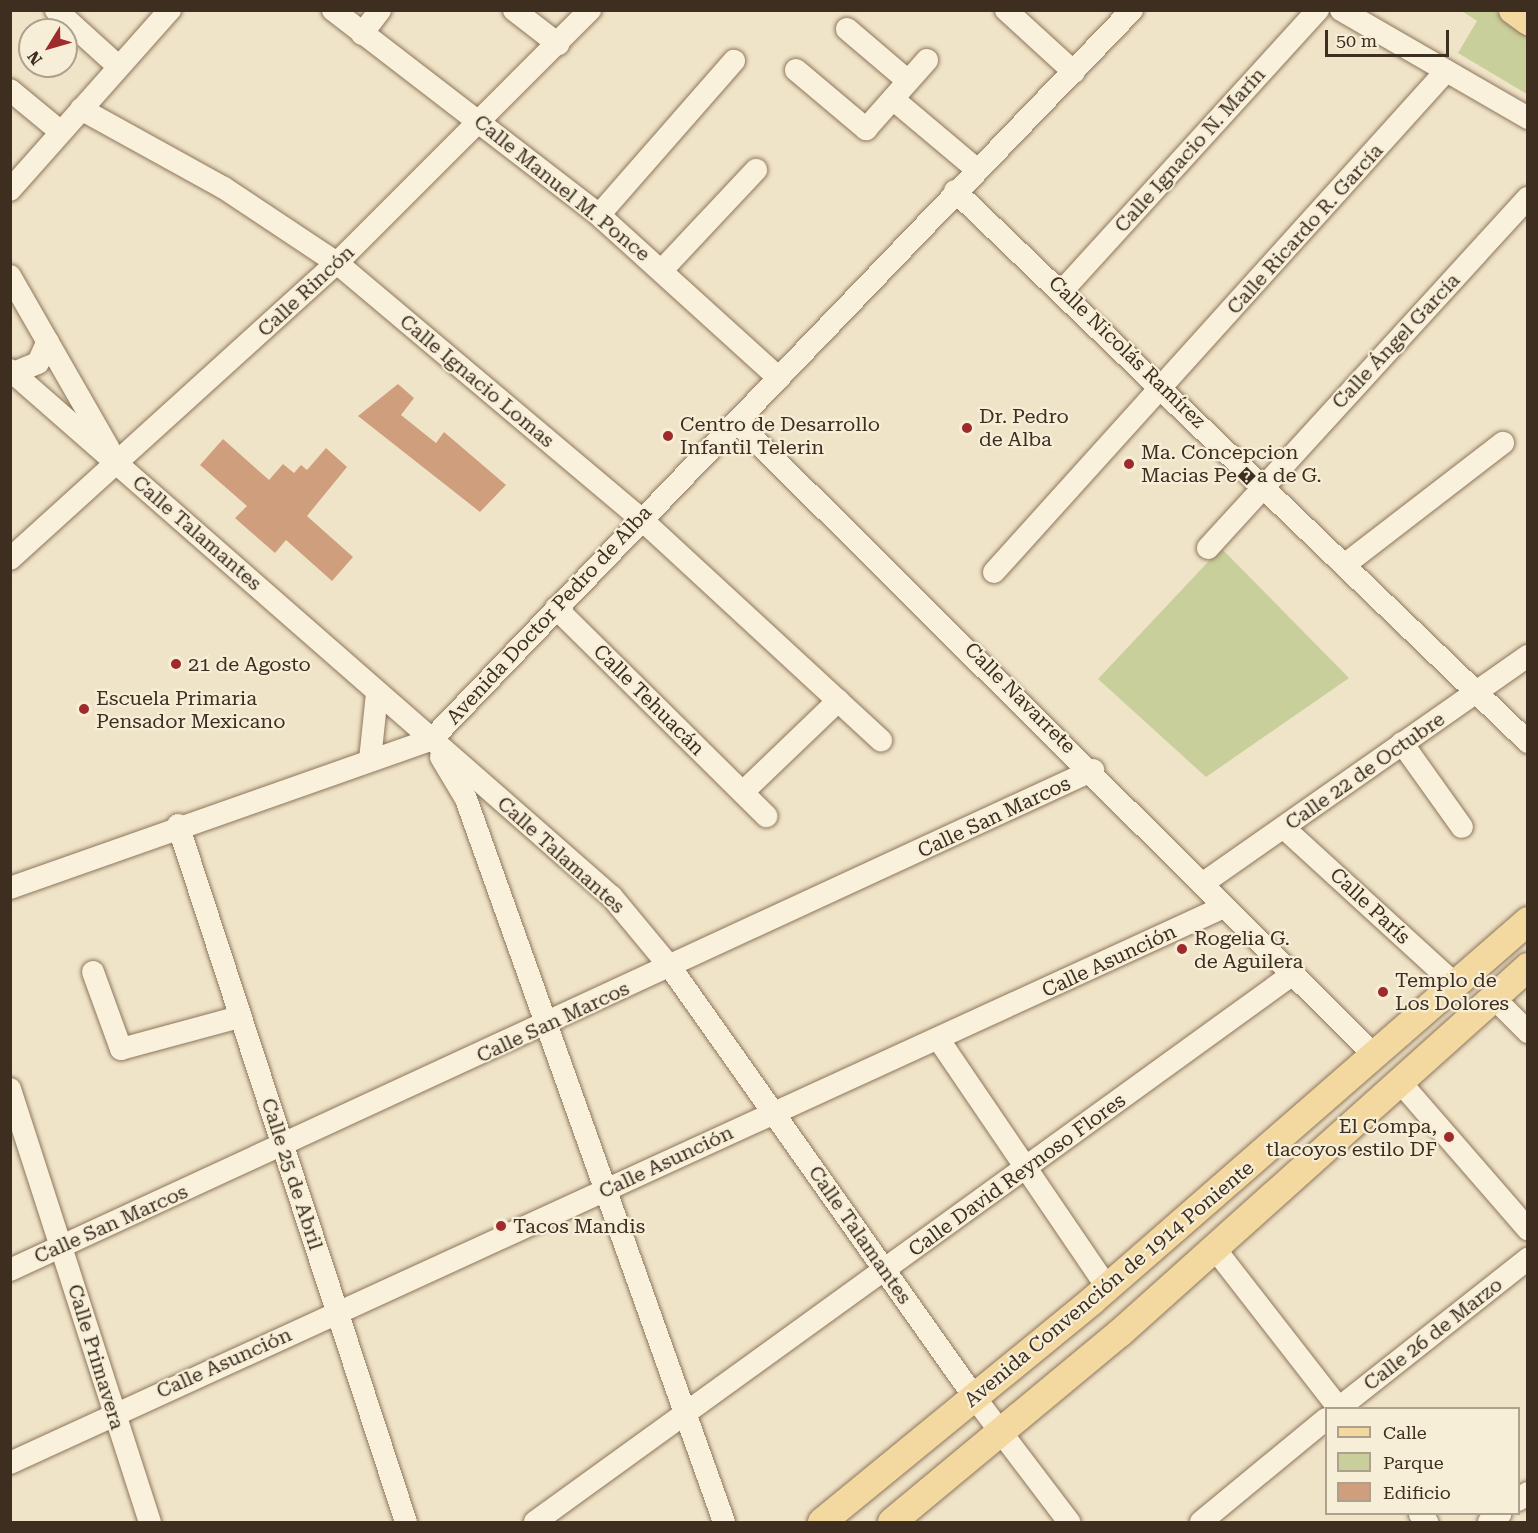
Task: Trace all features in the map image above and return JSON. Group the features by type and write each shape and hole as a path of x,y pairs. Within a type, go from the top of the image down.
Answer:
{"main road":[{"path":"1513,10 1527,21"},
{"name":"Avenida Convención de 1914 Poniente","path":"822,1522 1107,1287 1527,921"},
{"name":"Avenida Convención de 1914 Poniente","path":"892,1522 1002,1434 1215,1249 1527,967"}],"street":[{"path":"56,10 118,66"},
{"path":"10,190 170,10"},
{"name":"Calle Manuel M. Ponce","path":"333,10 599,215 663,269 779,378"},
{"path":"362,34 380,10"},
{"path":"514,10 558,44"},
{"name":"Calle Rincón","path":"10,559 337,263 481,123 590,10"},
{"path":"1006,10 1074,72"},
{"name":"Avenida Doctor Pedro de Alba","path":"10,888 178,825 431,740 640,518 737,422 955,191 1074,72 1132,10"},
{"name":"Calle Ignacio N. Marín","path":"1063,290 1318,10"},
{"path":"1341,10 1527,118"},
{"path":"847,29 908,81"},
{"path":"796,70 863,129 927,60"},
{"path":"599,215 734,61"},
{"name":"Calle Ricardo R. García","path":"994,572 1164,387 1446,71"},
{"path":"10,90 61,132"},
{"path":"893,99 976,170"},
{"name":"Calle Ignacio Lomas","path":"81,109 224,188 337,263 640,518 881,740"},
{"path":"663,269 756,170"},
{"name":"Calle Nicolás Ramírez","path":"955,191 1063,290 1347,563 1527,742"},
{"name":"Calle Ángel García","path":"1208,548 1527,198"},
{"path":"10,276 117,463"},
{"path":"12,372 38,363 48,341"},
{"name":"Calle Talamantes","path":"12,372 612,897 671,968 975,1398 1070,1522"},
{"name":"Calle Navarrete","path":"737,422 1093,770 1224,907 1374,1055"},
{"path":"1347,563 1503,443"},
{"name":"Calle Tehuacán","path":"556,608 766,816"},
{"name":"Calle 22 de Octubre","path":"1202,884 1527,656"},
{"path":"370,760 377,693"},
{"path":"743,792 838,701"},
{"path":"431,740 466,799 724,1522"},
{"path":"1402,743 1462,827"},
{"name":"Calle San Marcos","path":"10,1270 546,1026 1093,770"},
{"path":"466,799 485,786"},
{"name":"Calle 25 de Abril","path":"178,825 406,1522"},
{"name":"Calle París","path":"1284,828 1455,984"},
{"name":"Calle Asunción","path":"10,1462 772,1112 939,1040 1224,907"},
{"path":"93,972 121,1049 240,1017"},
{"name":"Calle David Reynoso Flores","path":"535,1522 1293,974"},
{"path":"1494,998 1527,1032"},
{"path":"939,1040 1107,1287"},
{"path":"1400,1082 1527,1229"},
{"name":"Calle Primavera","path":"10,1089 150,1522"},
{"path":"1215,1249 1338,1407"},
{"name":"Calle 26 de Marzo","path":"1340,1407 1527,1259"},
{"path":"1201,1522 1325,1420"}],"green space":[{"path":"1462,11 1495,11 1527,36 1527,94 1458,53 1477,21"},
{"path":"1221,548 1349,678 1206,777 1098,679"}],"building":[{"path":"398,384 414,398 401,415 436,443 444,432 506,485 480,512 358,416"},
{"path":"223,439 269,480 283,464 294,473 301,465 307,470 326,448 347,467 307,516 353,557 332,581 286,540 275,553 235,518 247,506 200,465"}],"place":[{"name":"Dr. Pedro de Alba","path":"967,428"},
{"name":"Centro de Desarrollo Infantil Telerin","path":"668,436"},
{"name":"Ma. Concepcion Macias Pe�a de G.","path":"1129,464"},
{"name":"21 de Agosto","path":"176,664"},
{"name":"Escuela Primaria Pensador Mexicano","path":"84,709"},
{"name":"Rogelia G. de Aguilera","path":"1182,949"},
{"name":"Templo de Los Dolores","path":"1383,992"},
{"name":"El Compa, tlacoyos estilo DF","path":"1449,1137"},
{"name":"Tacos Mandis","path":"501,1226"}]}
